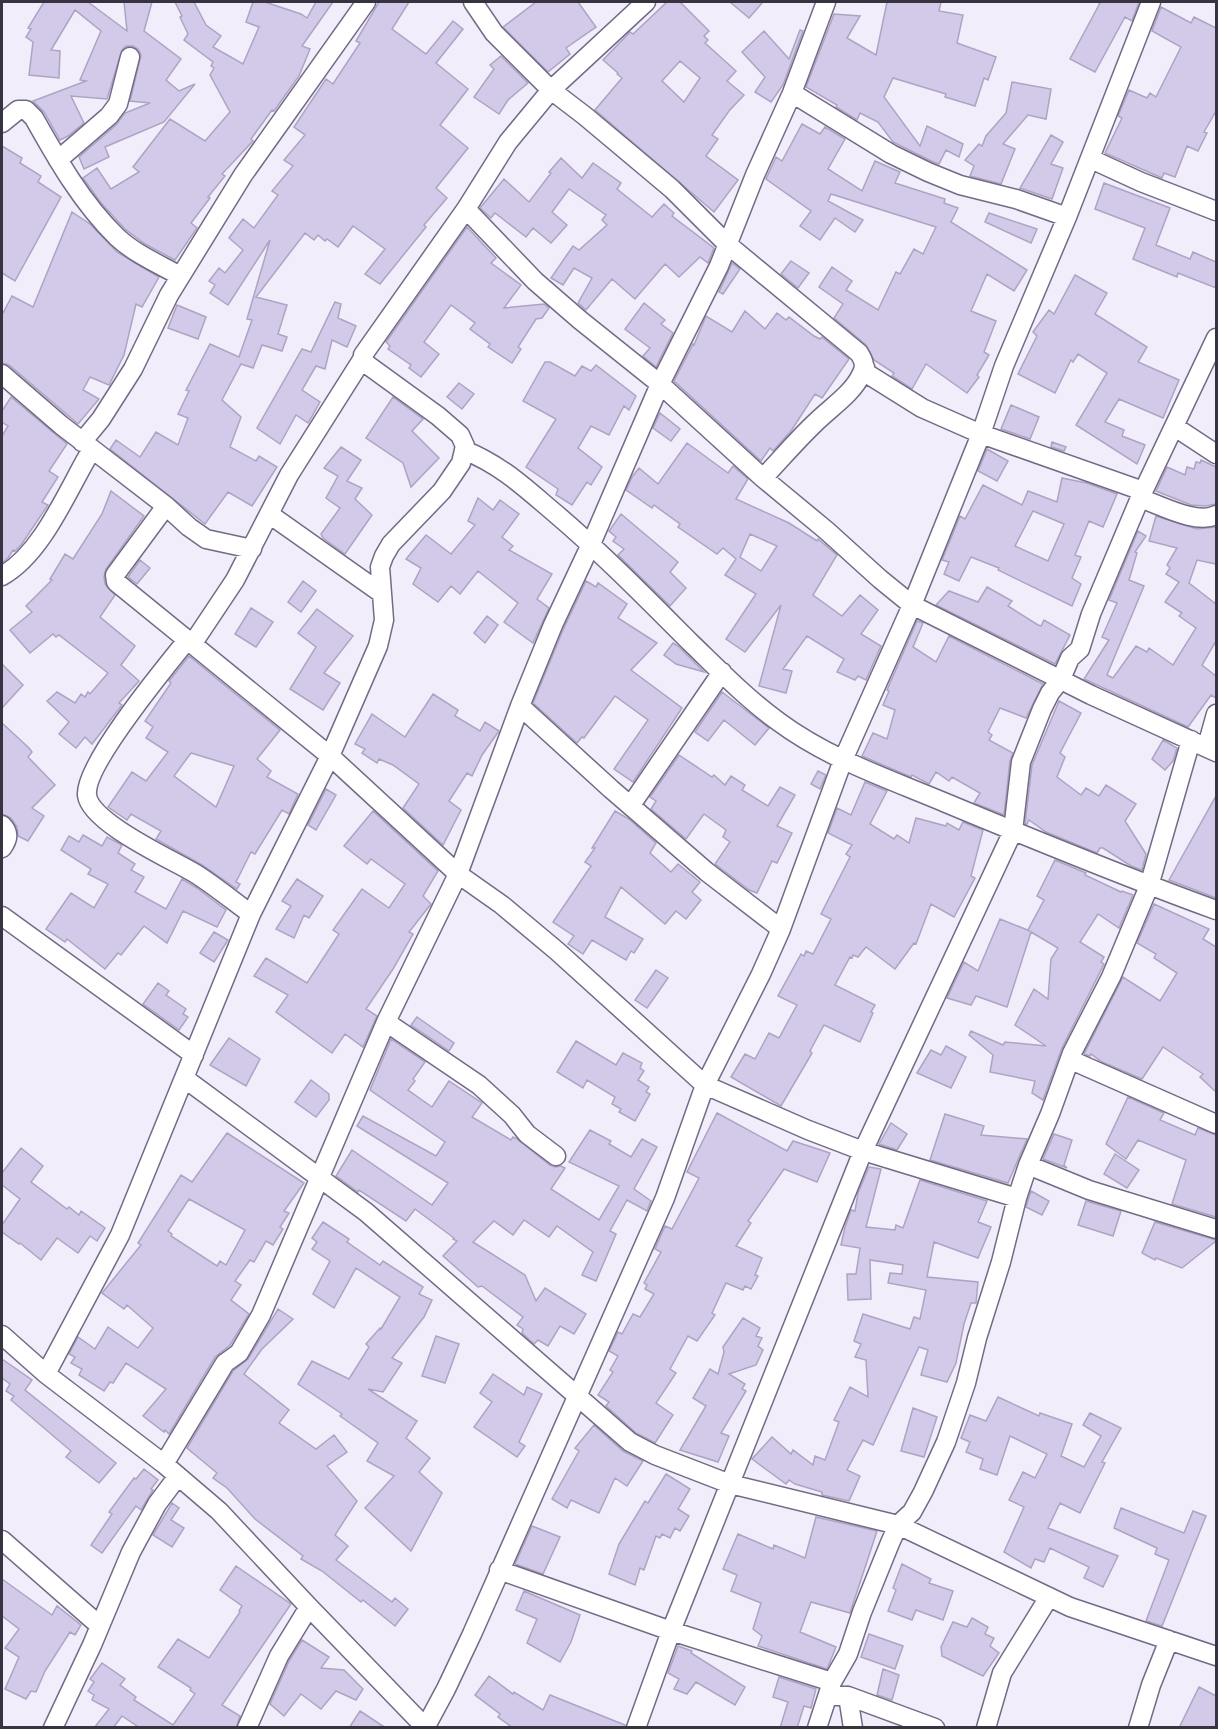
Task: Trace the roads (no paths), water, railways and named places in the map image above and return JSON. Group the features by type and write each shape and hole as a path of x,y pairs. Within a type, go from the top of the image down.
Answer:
{"street":[{"path":"2,576 15,568 31,553 101,419 133,369 180,276 243,175 366,2"},
{"path":"473,2 494,33 551,90 672,189 727,244 859,353 866,373 922,408 981,434 1142,494 1191,516 1203,519 1216,514"},
{"path":"251,914 196,874 136,842 94,808 87,797 88,783 97,764 150,686 190,641 235,580 289,475 363,358 365,350 466,209 508,142 551,90 646,2"},
{"path":"164,1464 225,1363 239,1353 261,1315 386,1022 458,874 520,706 553,625 591,544 660,384 709,289 792,93 826,2"},
{"path":"2,1335 46,1374 164,1464 219,1511 309,1608 425,1727 472,1634 578,1398 665,1198 705,1085 761,974 781,928 843,760 912,605 981,434 1004,366 1091,159 1151,2"},
{"path":"58,160 105,121 118,104 130,57"},
{"path":"792,93 891,154 928,172 960,185 1016,199 1067,217"},
{"path":"2,123 18,110 26,110 34,118 71,181 117,237 180,276"},
{"path":"1091,159 1216,211"},
{"path":"466,209 535,281 580,321 660,384 763,478 912,605 1100,699 1205,746"},
{"path":"636,1728 671,1631 863,1151 1014,831 1021,762 1042,709 1050,693 1061,679 1070,658 1080,649 1091,614 1142,494 1216,338"},
{"path":"46,1374 120,1235 251,914 330,756 380,640 384,620 380,567 384,556 391,544 442,491 461,463 465,446 459,435 438,416 366,363 363,358"},
{"path":"763,478 850,389 865,367"},
{"path":"2,374 206,539 252,549"},
{"path":"1175,427 1216,454"},
{"path":"464,450 513,477 591,544 722,672 778,721 808,741 843,760 1014,831 1149,886 1216,910"},
{"path":"166,506 117,572 115,580 330,756 458,874 502,905 556,951 705,1085 808,1130 863,1151 1017,1198"},
{"path":"269,514 381,593"},
{"path":"631,805 722,672"},
{"path":"520,706 707,872 781,928"},
{"path":"818,1728 830,1689 848,1654 881,1562 898,1525 912,1512 923,1492 946,1442 966,1383 1028,1164 1072,1053 1111,977 1216,714"},
{"path":"2,825 8,838 2,848"},
{"path":"2,916 194,1055"},
{"path":"386,1022 479,1085 512,1115 527,1134 556,1156"},
{"path":"1071,1060 1216,1124"},
{"path":"184,1078 366,1212 610,1426 638,1446 655,1455 730,1484 898,1525 1070,1607 1216,1656"},
{"path":"1028,1164 1089,1190 1216,1230"},
{"path":"53,1728 131,1552 157,1504 178,1476"},
{"path":"2,1540 100,1626"},
{"path":"499,1570 935,1728"},
{"path":"986,1728 1002,1673 1049,1597"},
{"path":"247,1728 279,1656 309,1608"},
{"path":"1138,1728 1151,1685 1169,1640"},
{"path":"848,1696 853,1728"}]}
